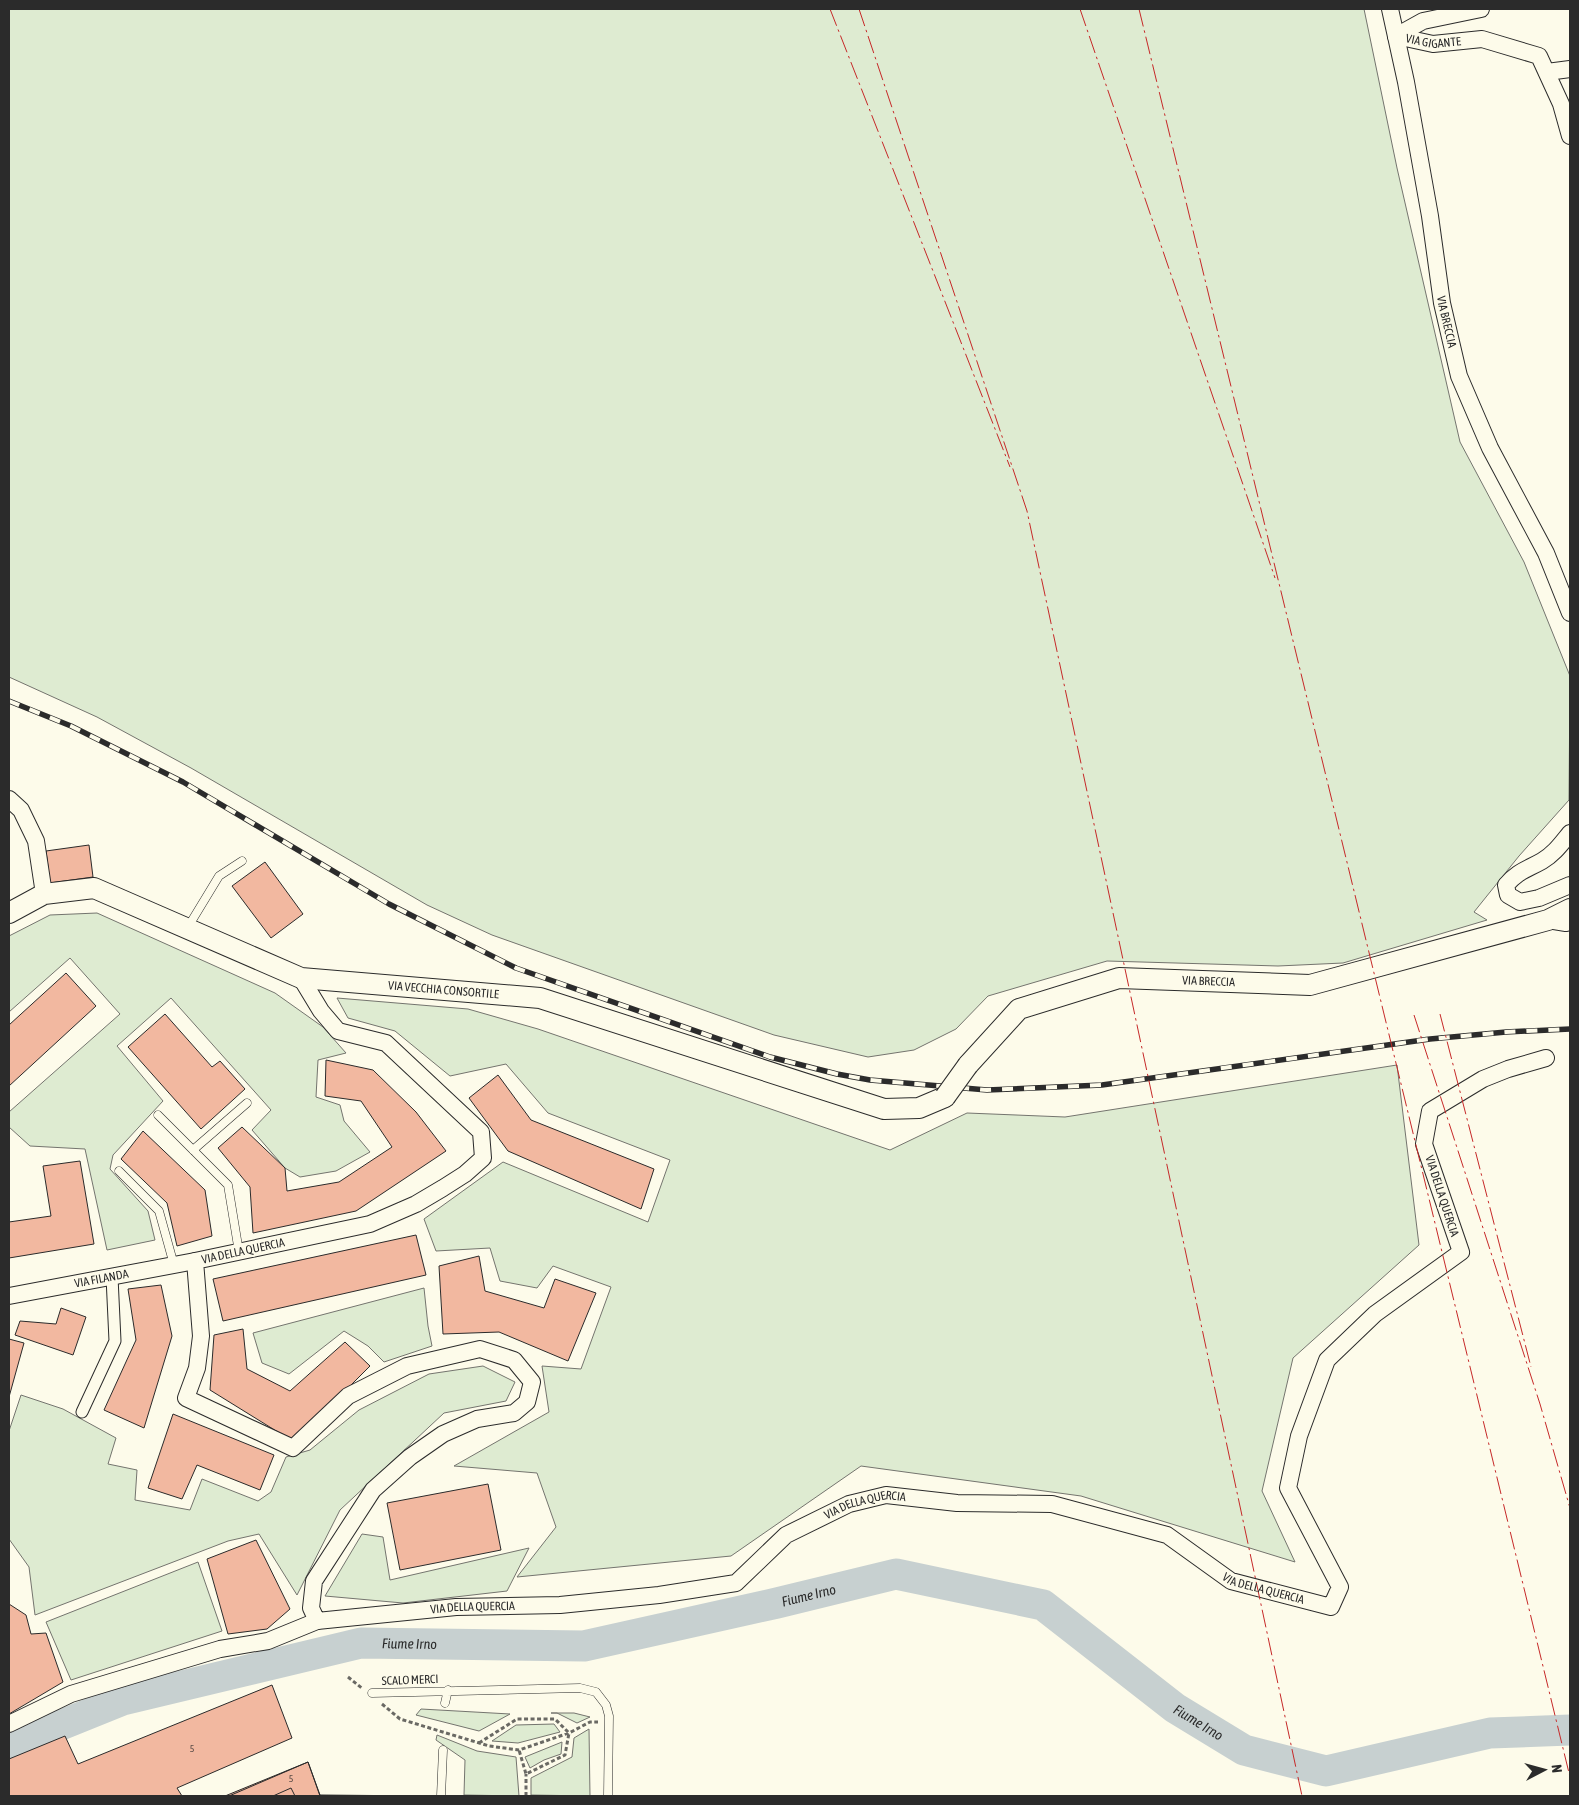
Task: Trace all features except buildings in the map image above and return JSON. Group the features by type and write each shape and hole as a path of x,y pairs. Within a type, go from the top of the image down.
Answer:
{"street":[{"name":"VIA BRECCIA","path":"1390,9 1430,216 1442,303 1459,376 1490,448 1546,553 1570,613"},
{"name":"VIA GIGANTE","path":"1396,36 1423,21 1482,9"},
{"name":"VIA GIGANTE","path":"1396,36 1433,44 1482,39 1539,56 1561,104 1570,136"},
{"path":"1547,72 1570,69"},
{"path":"9,799 21,810 36,841 44,894"},
{"path":"1570,833 1557,851 1541,862 1515,874 1506,885 1508,895 1520,902 1539,898 1570,885"},
{"name":"VIA VECCHIA CONSORTILE","path":"9,912 44,894 94,888 301,978 540,998 884,1109"},
{"name":"VIA BRECCIA","path":"884,1109 919,1108 945,1097 968,1065 1019,1009 1119,978 1310,985 1548,920 1570,909"},
{"path":"1548,920 1570,922"},
{"name":"VIA DELLA QUERCIA","path":"301,978 321,1011 338,1031 386,1043 481,1132 483,1158 444,1188 416,1204 370,1224 195,1262 201,1336 196,1368 186,1398 293,1448 348,1396 407,1366 480,1349 514,1360 532,1382 527,1402 514,1413 477,1419 443,1434 410,1457 373,1490 314,1581 311,1608 316,1620 456,1607 560,1606 659,1595 736,1583 786,1535 849,1504 886,1495 957,1503 1052,1504 1167,1535 1232,1581 1331,1607 1340,1588 1288,1488 1299,1436 1327,1360 1375,1314 1461,1252 1424,1144 1430,1111 1483,1079 1508,1069 1546,1058"},
{"name":"VIA FILANDA","path":"9,1296 195,1262"},
{"path":"82,1412 115,1341 112,1277"},
{"path":"9,1724 71,1694 220,1649 268,1641 316,1620"}],"lane":[{"path":"187,928 220,876 242,861"},
{"path":"193,1150 247,1103"},
{"path":"158,1115 228,1185 239,1252"},
{"path":"119,1171 159,1211 174,1265"},
{"name":"SCALO MERCI","path":"371,1694 448,1690 580,1688 596,1692 606,1705 609,1716 608,1796"},
{"path":"445,1703 448,1690"},
{"path":"441,1796 443,1750"}],"path":[{"path":"348,1677 371,1694"},
{"path":"377,1701 400,1719 489,1746 519,1750 569,1733 590,1722 598,1722"},
{"path":"479,1743 517,1719 555,1719 569,1733"},
{"path":"526,1774 565,1756 569,1733"},
{"path":"519,1750 526,1774 526,1796"}],"green space":[{"path":"9,9 1364,9 1397,168 1460,442 1524,562 1570,676 1569,800 1519,856 1474,912 1487,920 1343,963 1278,966 1107,961 988,996 956,1029 914,1050 868,1057 774,1035 492,935 427,905 191,768 97,717 9,677"},
{"path":"97,913 275,993 323,1027 346,1053 318,1060 316,1097 340,1105 344,1121 370,1152 336,1171 300,1177 285,1168 252,1130 271,1110 171,998 117,1046 163,1101 113,1155 110,1169 148,1211 155,1240 107,1250 85,1149 30,1146 9,1127 9,1112 120,1014 70,958 9,1012 9,936 50,915"},
{"path":"337,998 468,1009 538,1029 890,1150 967,1113 1065,1117 1397,1065 1419,1245 1293,1358 1262,1491 1295,1562 1081,1496 861,1466 731,1556 517,1577 556,1527 537,1473 454,1466 549,1412 542,1366 581,1369 611,1287 553,1266 537,1288 500,1281 490,1248 436,1251 424,1219 503,1162 648,1222 670,1160 548,1113 506,1064 450,1076 395,1031 348,1018"},
{"path":"424,1288 432,1346 384,1362 368,1346 344,1331 289,1374 262,1363 253,1333"},
{"path":"483,1366 515,1382 506,1401 444,1413 340,1510 297,1595 259,1534 228,1541 35,1615 29,1567 9,1539 9,1431 21,1395 63,1409 116,1438 108,1464 137,1470 135,1500 190,1510 202,1479 258,1501 271,1492 286,1457 310,1450 359,1410 429,1374"},
{"path":"362,1534 383,1537 390,1580 529,1548 507,1591 403,1603 325,1596"},
{"path":"198,1562 222,1631 71,1680 46,1622"},
{"path":"421,1709 510,1714 479,1731 416,1715"},
{"path":"557,1713 574,1713 590,1717 577,1723"},
{"path":"554,1724 560,1732 518,1743 492,1741 516,1725"},
{"path":"589,1729 590,1796 531,1795 531,1778 572,1757 574,1738"},
{"path":"437,1735 477,1751 516,1757 519,1796 464,1795 465,1760 436,1740"},
{"path":"562,1742 561,1754 544,1760 530,1768 525,1757"}],"waterway":[{"name":"Fiume Irno","path":"9,1746 123,1700 361,1643 584,1646 896,1574 1043,1605 1175,1708 1244,1750 1326,1771 1490,1733 1570,1730"}],"railway":[{"path":"9,701 71,726 183,782 389,904 516,968 770,1057 837,1074 870,1080 987,1090 1102,1085 1430,1039 1506,1032 1570,1029"}],"power":[{"path":"830,9 1010,467"},
{"path":"859,9 1027,511 1302,1796"},
{"path":"1080,9 1275,578"},
{"path":"1139,9 1570,1777"},
{"path":"1440,1014 1531,1367"},
{"path":"1414,1015 1540,1404 1570,1508"}]}
